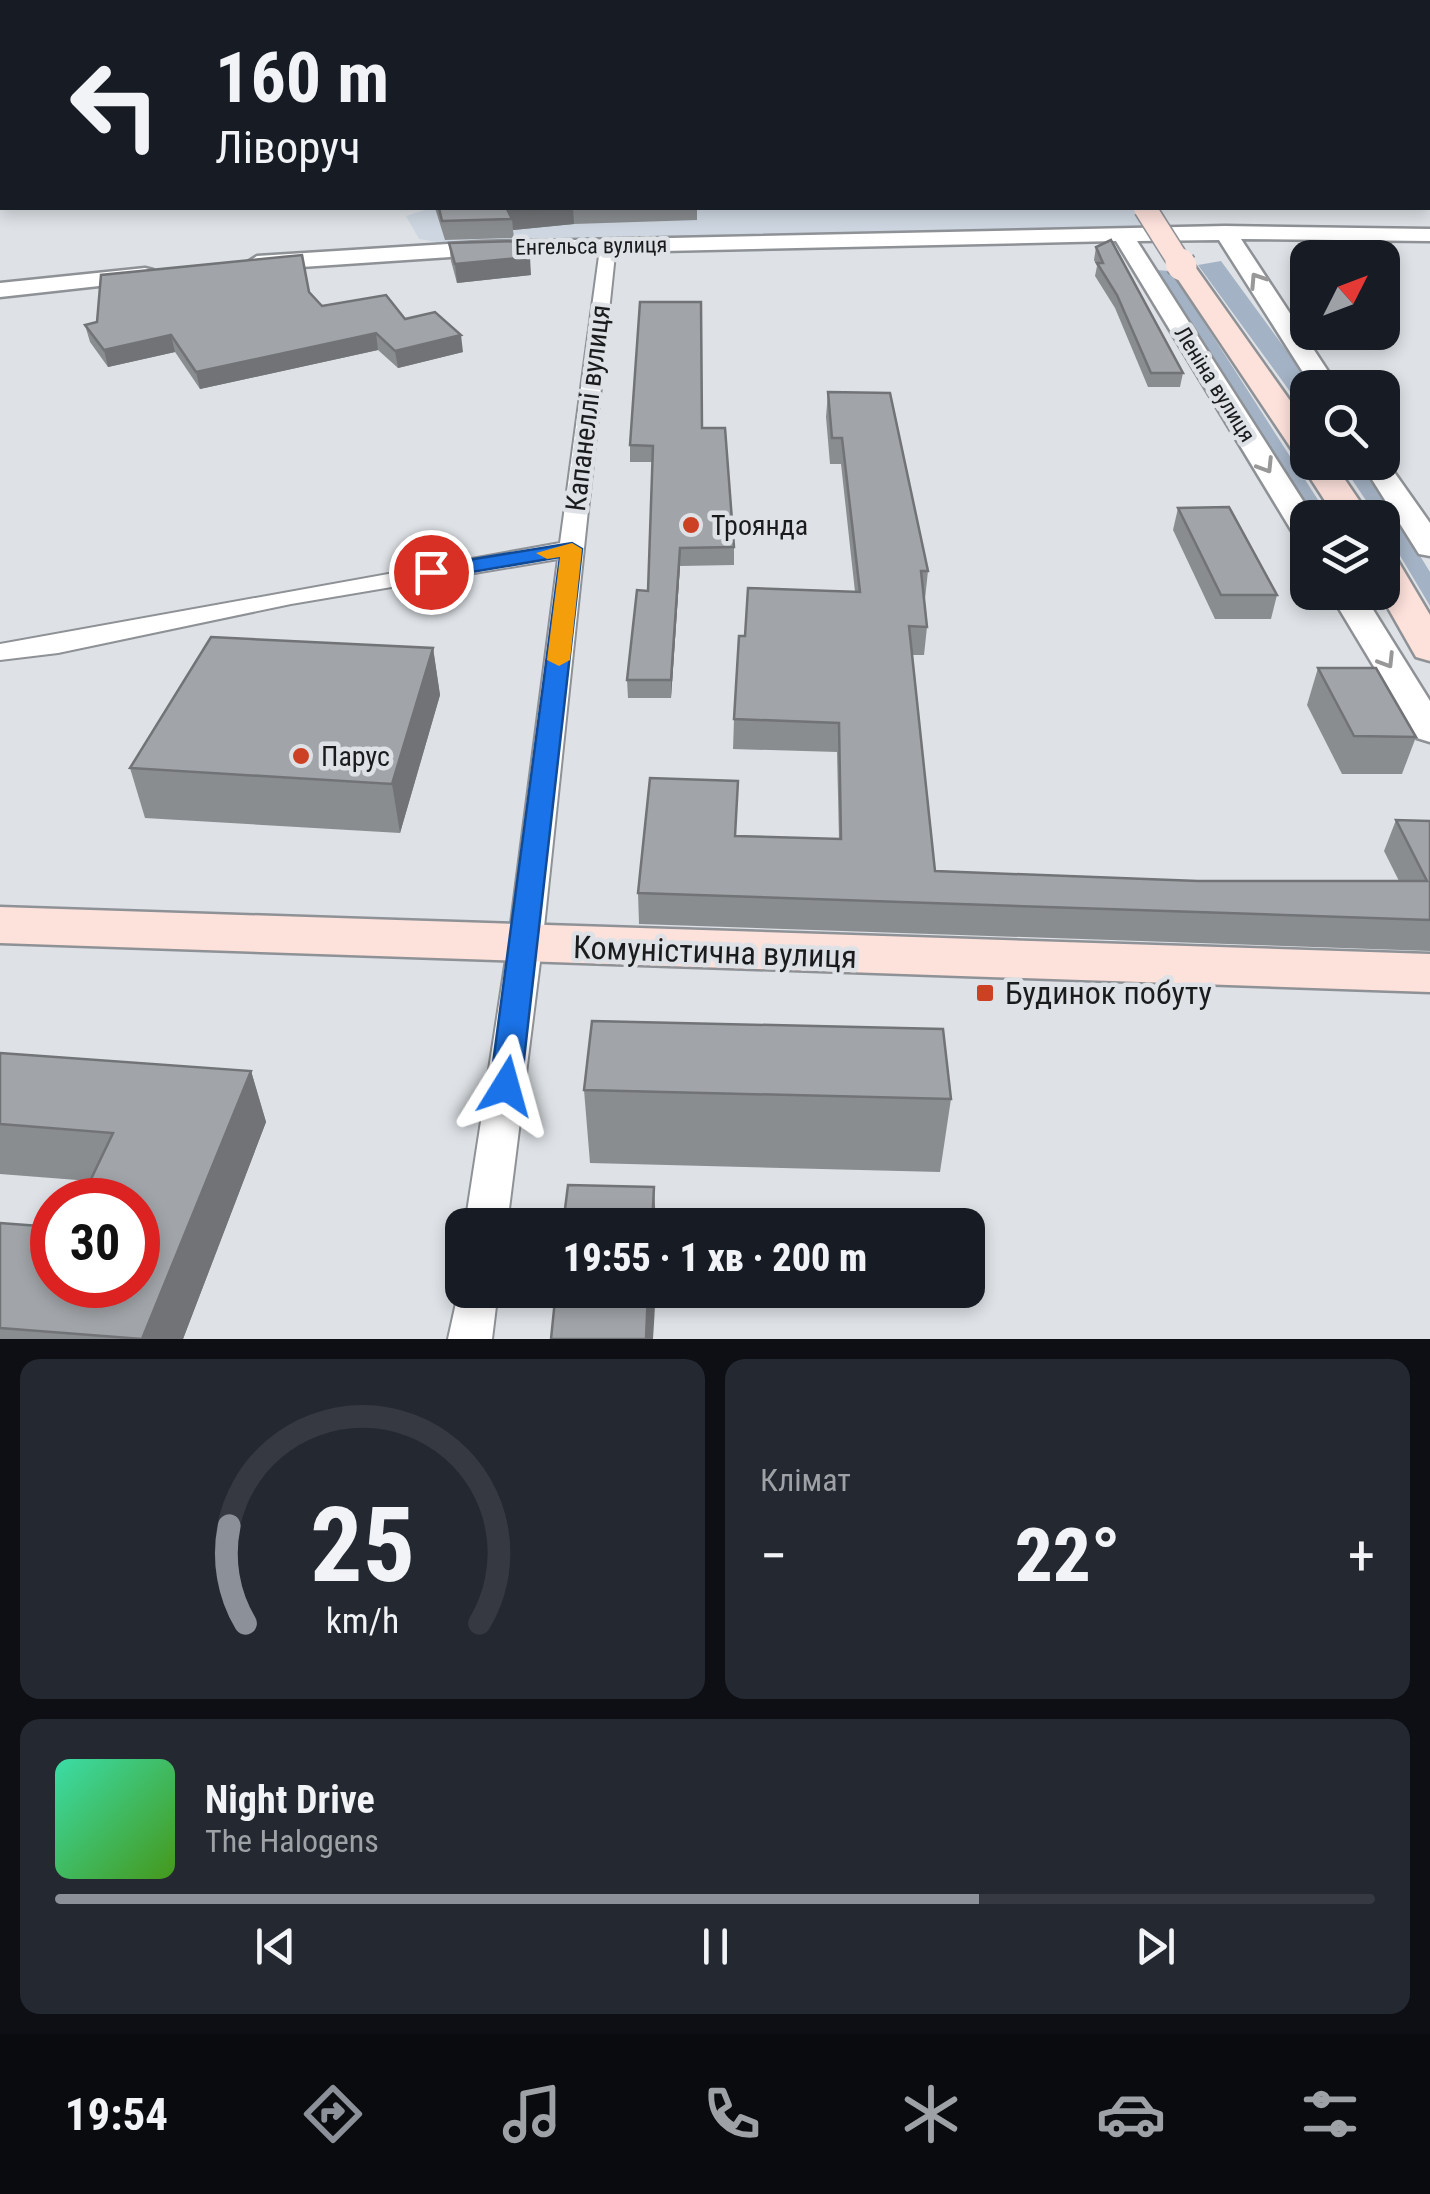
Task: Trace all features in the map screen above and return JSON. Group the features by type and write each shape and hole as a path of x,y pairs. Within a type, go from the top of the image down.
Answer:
{"main road":[{"name":"Леніна вулиця","path":"1147,210 1290,424"},
{"path":"1400,594 1429,643"},
{"name":"Комуністична вулиця","path":"0,925 525,946 1430,973"}],"street":[{"name":"Енгельса вулиця","path":"229,266 390,252 607,245 1225,232 1430,235"},
{"path":"1225,232 1314,370"},
{"name":"Леніна вулиця","path":"1123,235 1290,503"},
{"name":"Капанеллі вулиця","path":"488,1208 525,946 607,245"},
{"path":"0,290 172,272"},
{"path":"1387,480 1430,546"},
{"path":"0,652 58,645 291,596 572,549"},
{"path":"1356,610 1430,730"},
{"path":"470,1339 474,1308"}],"shaded area":[{"path":"425,210 1134,210 1147,231 442,243 419,239 406,216"},
{"path":"1221,261 1301,370 1290,370 1290,392 1198,265"},
{"path":"1155,270 1171,271 1290,456 1290,480 1305,480 1318,500 1299,500"},
{"path":"1352,480 1373,480 1386,500 1366,500"},
{"path":"1400,523 1430,572 1430,606 1400,556"}],"building":[{"path":"439,210 521,210 508,211 512,219 442,221"},
{"path":"1111,240 1183,373 1151,373 1117,295 1097,263 1103,263 1096,247"},
{"path":"522,241 530,257 455,264 449,243"},
{"path":"302,255 309,292 322,306 386,295 405,319 435,312 461,335 395,351 376,333 196,372 171,335 104,350 85,325 97,322 101,275"},
{"path":"640,302 701,302 702,428 725,428 734,547 680,548 671,680 627,680 637,590 648,591 653,446 630,445"},
{"path":"828,392 890,393 928,571 921,571 927,627 909,626 935,871 1198,881 1427,881 1396,820 1430,821 1430,920 638,893 650,778 738,781 735,836 841,839 839,723 734,719 739,636 745,636 748,588 860,592 842,438 832,438"},
{"path":"1229,507 1277,595 1221,595 1178,508"},
{"path":"211,637 433,648 392,784 130,768"},
{"path":"1318,668 1376,668 1416,737 1354,736"},
{"path":"592,1021 943,1029 951,1099 584,1090"},
{"path":"0,1053 251,1071 160,1295 160,1178 92,1178 113,1133 0,1124"},
{"path":"568,1185 654,1187 653,1208 565,1208"},
{"path":"0,1223 30,1225 30,1308 155,1308 142,1339 0,1328"},
{"path":"554,1308 647,1308 646,1339 551,1339"}],"slow traffic":[{"path":"547,553 572,549 559,660"}],"place":[{"name":"Троянда","path":"691,525"},
{"name":"Парус","path":"301,756"},
{"name":"Будинок побуту","path":"985,993"}],"route":[{"path":"431,572 572,549 506,1086"}]}
